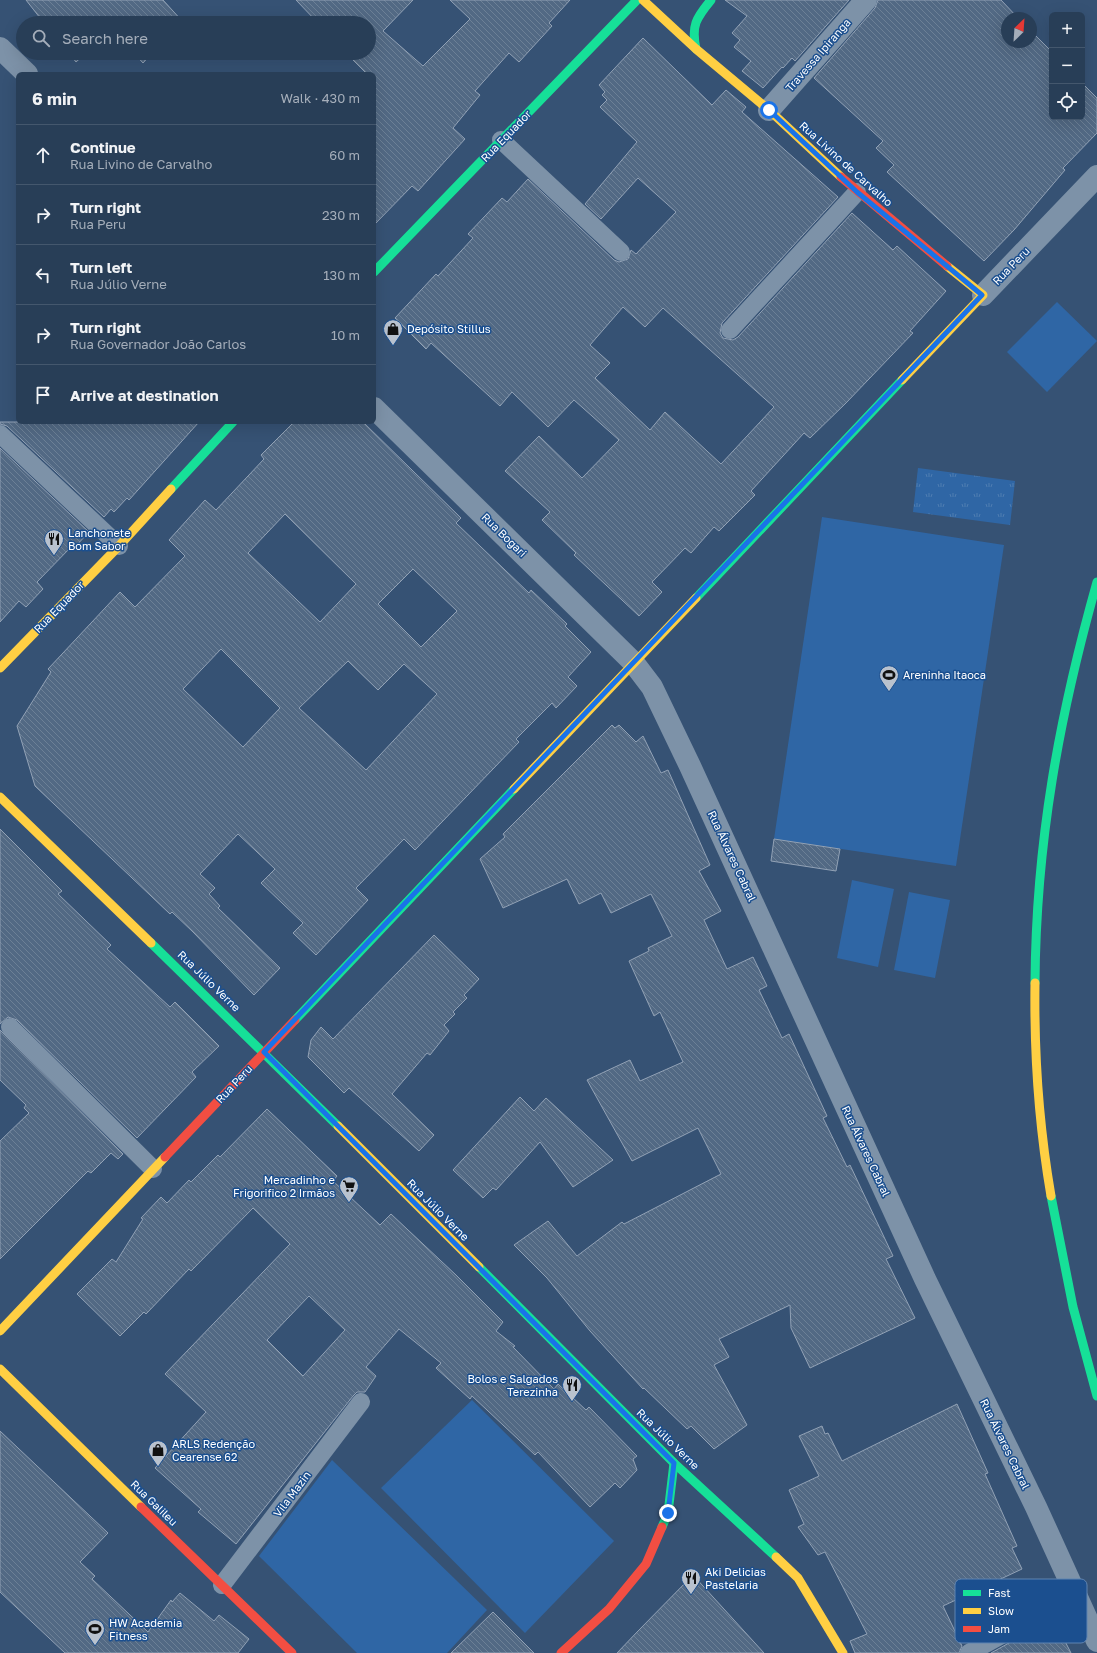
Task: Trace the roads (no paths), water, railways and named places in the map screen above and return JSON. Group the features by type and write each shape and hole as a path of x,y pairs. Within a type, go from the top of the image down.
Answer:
{"street":[{"name":"Rua Equador","path":"376,270 637,0"},
{"name":"Rua Livino de Carvalho","path":"643,0 696,48 769,110 857,192 982,295"},
{"path":"696,48 692,35 694,21 711,0"},
{"name":"Travessa Ipiranga","path":"769,110 866,0"},
{"path":"0,48 25,72"},
{"name":"Rua Peru","path":"0,1331 982,295 1097,176"},
{"name":"Rua Bogari","path":"376,410 634,662"},
{"name":"Rua Equador","path":"0,668 119,546 231,424"},
{"path":"1097,582 1076,659 1055,756 1041,860 1036,948 1036,1049 1045,1157 1062,1252 1080,1337 1097,1396"},
{"name":"Rua Álvares Cabral","path":"634,662 652,687 687,758 925,1279 1033,1500 1069,1579"},
{"name":"Rua Júlio Verne","path":"0,797 264,1052 674,1463 798,1578 843,1653"},
{"name":"Rua Galileu","path":"0,1369 292,1653"},
{"path":"561,1653 609,1609 646,1564 668,1513 674,1463"},
{"name":"Rua Álvares Cabral","path":"1087,1619 1097,1641"}],"lane":[{"path":"501,140 621,252"},
{"path":"730,330 857,192"},
{"path":"0,434 119,546"},
{"path":"10,1027 153,1169"},
{"name":"Vila Mazin","path":"222,1585 361,1402"},
{"path":"969,1653 987,1643"}],"place":[{"name":"Depósito Stillus","path":"393,346"},
{"name":"Lanchonete Bom Sabor","path":"54,556"},
{"name":"Areninha Itaoca","path":"889,692"},
{"name":"Mercadinho e Frigorifico 2 Irmãos","path":"349,1203"},
{"name":"Bolos e Salgados Terezinha","path":"572,1402"},
{"name":"ARLS Redenção Cearense 62","path":"158,1467"},
{"name":"Aki Delicias Pastelaria","path":"691,1595"},
{"name":"HW Academia Fitness","path":"95,1646"}]}
